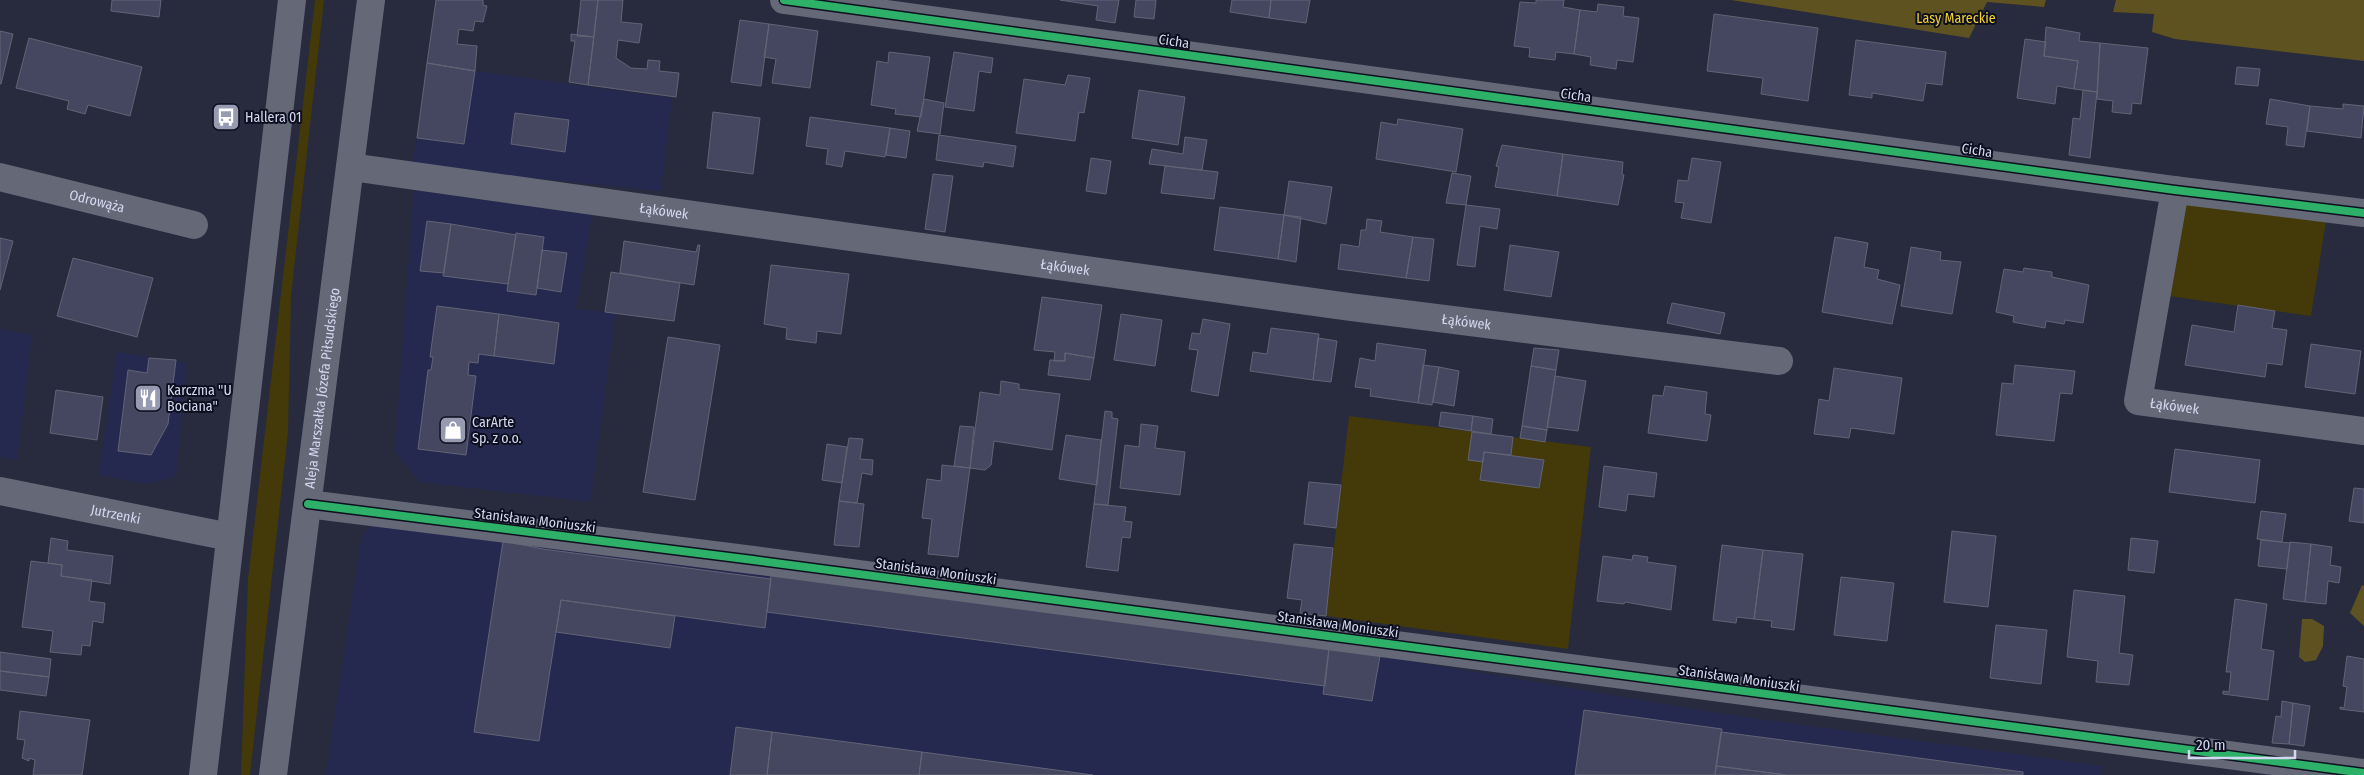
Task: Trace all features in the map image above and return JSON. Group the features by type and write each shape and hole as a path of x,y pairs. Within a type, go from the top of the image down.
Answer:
{"street":[{"path":"203,775 292,0"},
{"name":"Aleja Marszałka Józefa Piłsudskiego","path":"273,775 352,167 371,0"},
{"name":"Cicha","path":"784,0 2175,190 2364,213"},
{"name":"Łąkówek","path":"352,167 1350,307 1780,360"},
{"name":"Odrowąża","path":"0,177 194,225"},
{"name":"Łąkówek","path":"2175,190 2138,401 2364,431"},
{"name":"Jutrzenki","path":"0,491 230,537"},
{"name":"Stanisława Moniuszki","path":"308,504 793,565 2364,773"}],"shaded area":[{"path":"315,0 324,0 291,296 288,432 250,775 241,775 248,579"},
{"path":"475,71 672,98 661,191 412,166 417,138"},
{"path":"414,190 592,215 576,309 616,313 590,502 420,482 395,451"},
{"path":"2180,203 2326,221 2311,316 2168,296"},
{"path":"0,329 32,335 17,460 0,457"},
{"path":"117,352 187,363 176,476 148,484 99,475"},
{"path":"1349,416 1591,447 1568,649 1326,616"},
{"path":"374,524 1380,656 1724,714 2103,766 2101,775 326,775 362,535"}],"green space":[{"name":"Lasy Mareckie","path":"1731,0 2046,0 2044,7 1987,2 1969,38"},
{"path":"2116,0 2364,0 2364,61 2175,39 2152,32 2154,14 2113,12"},
{"path":"2362,585 2364,586 2364,626 2350,613"},
{"path":"2302,619 2312,619 2324,626 2323,646 2316,660 2305,662 2299,657"}],"building":[{"path":"112,0 161,0 159,17 111,11"},
{"path":"436,0 483,0 483,5 487,6 483,22 475,21 473,31 459,29 457,44 477,46 475,71 427,63"},
{"path":"581,0 598,0 594,37 577,36"},
{"path":"598,0 623,0 621,22 642,24 639,43 618,40 616,58 631,68 647,69 648,60 660,61 659,71 679,73 676,97 588,85"},
{"path":"1060,0 1119,0 1115,23 1096,20 1098,6"},
{"path":"1136,0 1156,0 1154,19 1134,17"},
{"path":"1232,0 1271,0 1269,18 1230,12"},
{"path":"1271,0 1310,0 1306,23 1269,18"},
{"path":"1536,0 1564,0 1563,7 1580,10 1574,54 1556,52 1555,60 1529,57 1530,48 1514,46 1520,2 1536,3"},
{"path":"1598,4 1624,7 1623,16 1639,18 1633,62 1617,60 1616,69 1590,65 1591,57 1574,54 1580,10 1597,12"},
{"path":"1714,14 1818,28 1808,101 1761,94 1763,78 1707,71"},
{"path":"740,20 769,24 761,86 731,82"},
{"path":"769,24 818,31 810,88 772,83 776,59 764,57"},
{"path":"2046,27 2080,33 2079,41 2100,43 2097,92 2074,89 2078,61 2044,56"},
{"path":"0,31 13,34 1,84 0,84"},
{"path":"571,34 594,37 588,85 569,82 575,41 571,41"},
{"path":"29,38 142,67 130,116 88,105 85,114 67,109 69,101 16,88"},
{"path":"2025,39 2046,42 2044,56 2078,61 2074,89 2057,86 2055,104 2017,98"},
{"path":"1856,40 1946,52 1942,85 1926,83 1923,101 1872,93 1872,98 1849,95"},
{"path":"2100,43 2148,48 2141,104 2132,103 2131,114 2112,112 2113,101 2097,99"},
{"path":"889,52 930,57 921,117 895,114 896,109 871,105 877,61 888,63"},
{"path":"954,52 993,58 991,73 979,71 974,111 945,107"},
{"path":"427,63 475,71 464,144 417,138"},
{"path":"2237,67 2260,69 2258,86 2235,84"},
{"path":"1068,75 1090,78 1084,113 1079,112 1075,141 1016,133 1024,79 1065,85"},
{"path":"1139,90 1185,97 1178,145 1132,138"},
{"path":"2083,90 2097,92 2090,158 2069,155 2073,118 2080,119"},
{"path":"924,99 944,103 940,134 917,131"},
{"path":"2270,99 2310,106 2304,147 2286,145 2288,127 2266,124"},
{"path":"2343,104 2364,106 2361,138 2307,131 2310,106 2343,109"},
{"path":"713,112 760,118 753,174 707,168"},
{"path":"515,113 569,120 565,152 511,144"},
{"path":"810,117 890,128 885,157 845,151 842,167 826,164 828,149 806,146"},
{"path":"1398,119 1463,129 1456,172 1376,159 1381,122 1397,125"},
{"path":"890,128 910,131 906,158 886,155"},
{"path":"939,135 1016,146 1013,167 984,162 983,167 936,160"},
{"path":"1185,137 1207,140 1202,170 1149,164 1152,149 1183,154"},
{"path":"1502,145 1563,154 1557,196 1495,187 1499,167 1496,166"},
{"path":"1563,154 1623,162 1622,174 1624,175 1618,205 1557,196"},
{"path":"1091,158 1111,161 1106,194 1086,191"},
{"path":"1692,158 1721,162 1711,223 1681,218 1684,203 1675,202 1678,180 1688,181"},
{"path":"1165,166 1218,172 1214,199 1161,193"},
{"path":"1452,173 1471,176 1466,205 1446,203"},
{"path":"933,174 953,176 945,232 925,229"},
{"path":"1289,181 1332,187 1326,224 1284,215"},
{"path":"1466,205 1500,209 1497,229 1480,226 1475,267 1457,265"},
{"path":"1220,207 1284,215 1278,259 1214,250"},
{"path":"1284,215 1301,217 1296,262 1278,259"},
{"path":"1367,219 1382,221 1380,232 1413,237 1406,278 1338,269 1341,244 1359,247 1361,230 1366,230"},
{"path":"427,221 451,224 444,273 420,271"},
{"path":"451,224 516,235 508,284 443,276"},
{"path":"516,233 544,237 536,295 507,291"},
{"path":"1413,237 1434,239 1429,281 1406,278"},
{"path":"1835,237 1868,243 1864,267 1879,270 1877,279 1900,285 1892,324 1822,312"},
{"path":"0,238 13,241 0,290"},
{"path":"624,241 696,252 698,245 700,245 694,285 620,273"},
{"path":"1510,245 1559,252 1551,297 1504,290"},
{"path":"1911,247 1941,252 1940,260 1961,262 1952,314 1901,306"},
{"path":"542,250 567,253 561,292 537,288"},
{"path":"73,258 153,278 137,337 57,316"},
{"path":"771,265 849,274 841,334 817,331 816,343 786,339 787,328 764,324"},
{"path":"2024,268 2052,272 2052,277 2089,285 2083,323 2065,320 2064,324 2046,321 2045,328 2013,322 2014,316 1996,312 2004,269 2023,272"},
{"path":"611,272 680,283 674,321 605,312"},
{"path":"1042,297 1102,305 1094,358 1065,353 1065,361 1054,361 1055,352 1034,350"},
{"path":"1672,303 1725,313 1720,334 1667,323"},
{"path":"2238,305 2275,311 2272,328 2287,330 2282,365 2267,363 2265,377 2185,365 2192,325 2234,332"},
{"path":"437,306 499,314 494,356 479,354 478,363 469,362 468,375 476,376 466,455 418,449 428,370 431,370 433,357 430,357"},
{"path":"499,314 559,323 554,364 494,356"},
{"path":"1121,314 1162,320 1155,366 1114,360"},
{"path":"1203,319 1230,324 1218,396 1191,391 1198,350 1189,349 1192,333 1200,334"},
{"path":"1271,328 1319,334 1313,380 1250,371 1253,352 1267,354"},
{"path":"668,337 720,345 695,500 643,492"},
{"path":"1318,338 1337,341 1331,382 1313,380"},
{"path":"1377,343 1426,350 1418,403 1370,396 1371,389 1355,387 1360,358 1375,361"},
{"path":"2311,344 2361,351 2355,394 2305,387"},
{"path":"1534,348 1559,350 1556,370 1531,366"},
{"path":"1065,353 1094,358 1090,380 1048,375 1050,360 1065,361"},
{"name":"Karczma \"U Bociana\"","path":"149,358 176,360 168,424 151,455 118,451 128,370 147,373"},
{"path":"1423,365 1439,367 1432,405 1418,403"},
{"path":"2015,365 2075,371 2072,394 2060,393 2054,441 1996,435 2002,383 2013,384"},
{"path":"1531,366 1556,370 1547,430 1522,426"},
{"path":"1439,367 1459,371 1454,406 1433,402"},
{"path":"1834,368 1902,378 1894,434 1851,428 1849,438 1814,434 1819,399 1829,401"},
{"path":"1555,376 1586,381 1578,431 1547,427"},
{"path":"1001,381 1019,384 1019,389 1060,394 1052,450 994,441 991,465 985,470 970,468 980,392 1000,395"},
{"path":"1665,386 1707,392 1705,414 1711,415 1707,441 1648,433 1653,395 1663,396"},
{"path":"56,390 103,397 97,440 50,433"},
{"path":"1105,411 1112,412 1112,418 1118,419 1108,505 1094,504"},
{"path":"1441,412 1473,416 1471,431 1439,426"},
{"path":"1473,416 1493,419 1491,434 1471,431"},
{"path":"1141,424 1158,426 1155,448 1185,452 1180,495 1120,488 1125,445 1139,447"},
{"path":"960,426 974,427 970,468 954,466"},
{"path":"1522,426 1547,430 1545,442 1520,438"},
{"path":"1472,432 1513,437 1511,455 1484,452 1483,462 1468,460"},
{"path":"1066,435 1101,440 1097,485 1059,479"},
{"path":"849,438 863,439 860,459 873,460 872,475 862,473 857,503 839,501"},
{"path":"827,444 847,447 842,483 822,480"},
{"path":"2175,449 2260,460 2255,503 2169,492"},
{"path":"1484,452 1544,460 1539,488 1480,480"},
{"path":"942,465 970,468 958,557 928,554 932,519 922,518 927,479 941,481"},
{"path":"1604,466 1657,473 1654,497 1628,494 1626,511 1599,507"},
{"path":"1309,482 1341,485 1336,528 1304,524"},
{"path":"2354,488 2364,489 2364,523 2349,521"},
{"path":"839,501 864,504 859,547 834,545"},
{"path":"1094,504 1126,507 1124,521 1132,522 1130,538 1122,537 1118,571 1086,567"},
{"path":"2261,511 2286,514 2282,542 2257,539"},
{"path":"1952,531 1996,536 1988,607 1944,602"},
{"path":"51,538 68,541 67,550 113,556 110,584 61,576 62,565 48,563"},
{"path":"2131,538 2158,541 2154,573 2128,570"},
{"path":"2261,540 2290,543 2287,569 2258,566"},
{"path":"503,541 543,549 771,579 765,628 561,600 539,741 474,732"},
{"path":"2290,542 2311,544 2305,602 2283,599"},
{"path":"1294,544 1333,548 1326,616 1300,613 1302,600 1287,598"},
{"path":"2311,544 2332,547 2330,565 2341,567 2339,583 2328,581 2326,604 2305,602"},
{"path":"1722,545 1763,550 1754,619 1737,617 1736,623 1713,620"},
{"path":"1763,550 1803,554 1794,630 1771,627 1772,621 1754,619"},
{"path":"1633,555 1648,557 1647,562 1676,566 1671,610 1625,602 1624,604 1597,601 1603,556 1632,560"},
{"path":"31,561 62,565 61,576 92,580 89,601 105,603 103,623 93,621 90,646 82,645 81,655 50,652 53,631 22,627"},
{"path":"771,575 1329,649 1325,686 767,612"},
{"path":"1841,577 1894,583 1887,641 1834,635"},
{"path":"2074,590 2125,596 2119,653 2133,655 2129,685 2096,682 2098,661 2067,657"},
{"path":"2235,599 2267,604 2261,649 2274,651 2268,700 2223,694 2223,691 2229,692 2231,672 2226,672"},
{"path":"561,600 675,616 670,648 556,632"},
{"path":"1996,625 2047,630 2041,684 1990,678"},
{"path":"1329,649 1380,656 1372,701 1323,694"},
{"path":"0,652 51,659 49,677 0,671"},
{"path":"2347,656 2364,659 2364,712 2340,709 2340,707 2344,708 2347,687 2343,686"},
{"path":"0,671 49,677 46,696 0,690"},
{"path":"2282,701 2293,703 2289,744 2272,743 2276,716 2281,717"},
{"path":"2293,703 2310,706 2304,746 2289,744"},
{"path":"1584,710 1722,729 1715,775 1575,775"},
{"path":"20,711 90,720 82,775 33,775 35,760 29,758 29,761 22,758 25,740 17,739"},
{"path":"736,727 772,732 767,775 730,775"},
{"path":"772,732 922,752 919,775 767,775"},
{"path":"1721,732 2023,772 2023,775 1787,775 1716,766"},
{"path":"922,752 1093,775 919,775"},
{"path":"1716,766 1787,775 1715,775"}],"cycle path":[{"path":"784,0 2175,190 2364,213"},
{"path":"308,504 753,560 2364,773"}],"place":[{"name":"Hallera 01","path":"226,117"},
{"name":"Karczma \"U Bociana\"","path":"148,398"},
{"name":"CarArte Sp. z o.o.","path":"453,430"}]}
